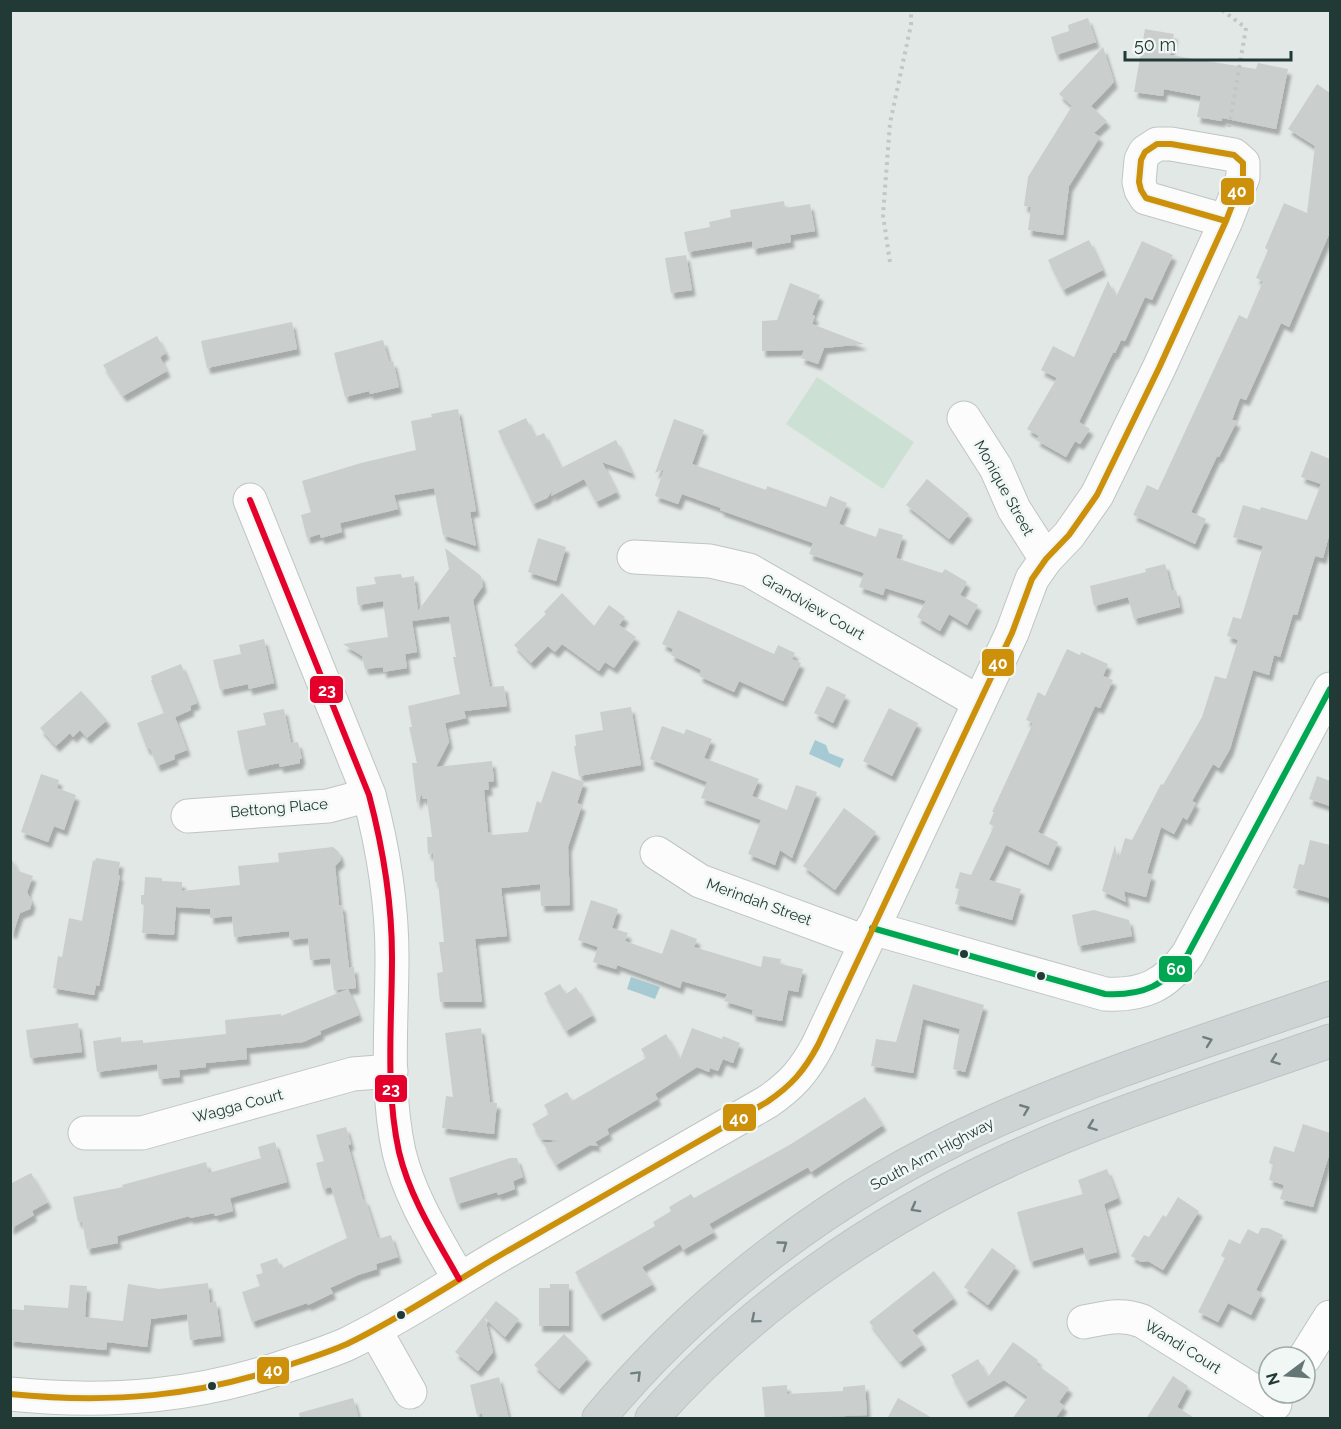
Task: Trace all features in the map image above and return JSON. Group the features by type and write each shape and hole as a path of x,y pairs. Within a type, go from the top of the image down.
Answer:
{"main road":[{"name":"South Arm Highway","path":"599,1419 658,1353 740,1278 813,1223 878,1181 950,1143 1021,1110 1330,998"},
{"path":"652,1419 727,1344 803,1280 867,1237 938,1195 1009,1160 1082,1130 1330,1041"}],"street":[{"path":"10,1394 105,1399 147,1408 199,1389 269,1372 344,1345 375,1330 459,1279 757,1108 791,1084 818,1045 1012,633 1032,579 1046,559 1069,535 1097,495 1160,368 1226,221 1244,170 1243,163 1234,155 1171,144 1157,144 1145,152 1141,160 1139,182 1146,198 1226,221"},
{"name":"Monique Street","path":"964,418 996,468 1014,509 1046,559"},
{"path":"250,500 369,795 378,829 388,900 392,954 390,1071 393,1122 408,1182 418,1206 459,1279"},
{"name":"Grandview Court","path":"634,557 710,561 749,570 979,702"},
{"name":"Merindah Street","path":"657,854 700,881 869,935 1105,994 1130,994 1166,979 1188,954 1330,689"},
{"name":"Bettong Place","path":"188,816 328,806 369,795"},
{"name":"Wagga Court","path":"86,1133 142,1133 353,1074 390,1071"},
{"name":"Wandi Court","path":"1084,1322 1112,1316 1127,1316 1142,1321 1257,1394"},
{"path":"1312,1345 1330,1317"},
{"path":"375,1330 410,1392"}],"path":[{"path":"890,262 883,215 890,123 911,25 911,10"},
{"path":"1222,10 1246,28 1224,154"}],"green space":[{"path":"817,377 914,442 883,489 786,424"}],"water":[{"path":"815,740 826,745 829,753 844,759 840,768 809,754"},
{"path":"631,977 660,987 655,999 627,989"}],"building":[{"path":"1088,18 1096,42 1056,55 1051,37 1069,31 1068,25"},
{"path":"1145,29 1174,34 1170,55 1256,69 1258,63 1288,69 1276,129 1222,118 1222,121 1197,117 1201,96 1164,89 1163,96 1134,92"},
{"path":"1103,47 1114,82 1091,106 1107,121 1094,133 1100,137 1069,186 1063,235 1028,230 1031,207 1024,206 1028,177 1072,106 1059,94"},
{"path":"1317,84 1330,93 1330,232 1289,327 1281,323 1246,400 1240,398 1232,420 1237,421 1219,457 1217,456 1191,512 1206,519 1195,544 1133,515 1147,485 1158,490 1239,315 1247,319 1263,281 1256,278 1268,250 1265,248 1284,203 1307,213 1315,146 1288,129"},
{"path":"784,201 785,208 810,204 815,231 790,235 791,242 753,249 752,241 688,252 684,232 710,227 709,222 731,217 730,210"},
{"path":"1089,240 1103,270 1063,290 1048,260"},
{"path":"1142,241 1173,255 1152,300 1145,297 1125,341 1121,340 1113,353 1079,422 1090,429 1080,444 1075,441 1066,457 1036,440 1039,436 1027,429 1057,378 1041,370 1053,346 1074,357 1108,281 1116,297"},
{"path":"686,255 692,290 671,293 665,258"},
{"path":"790,283 820,295 812,315 815,316 812,324 864,344 824,348 818,364 801,358 804,350 762,351 762,321 777,320"},
{"path":"292,322 297,349 207,368 201,341"},
{"path":"157,336 166,353 160,357 167,371 123,396 103,365"},
{"path":"383,340 389,362 393,361 399,387 345,397 334,353"},
{"path":"458,409 476,511 470,512 476,546 443,535 434,488 394,495 398,509 340,523 342,532 321,538 320,534 307,538 301,515 311,512 302,481 361,463 416,450 411,421 432,417 431,414"},
{"path":"526,418 535,437 544,433 561,468 616,440 632,473 602,462 617,492 596,502 584,479 551,496 553,490 547,498 533,504 498,431"},
{"path":"674,419 704,430 692,464 766,490 767,486 826,507 830,496 847,503 839,524 876,537 879,528 903,535 896,558 942,573 945,569 967,582 960,595 978,605 967,625 949,614 940,631 917,617 926,601 885,588 883,595 859,587 864,573 809,554 813,543 682,494 678,504 655,496 664,469 655,473"},
{"path":"1311,451 1330,459 1330,532 1323,558 1315,556 1297,615 1293,614 1280,657 1274,655 1269,675 1253,670 1230,749 1219,768 1213,764 1192,801 1196,803 1187,820 1183,817 1174,834 1161,827 1147,873 1152,875 1146,897 1124,891 1126,902 1102,891 1115,845 1118,862 1125,838 1132,840 1161,784 1163,785 1202,717 1215,676 1226,679 1238,640 1227,636 1233,617 1241,619 1263,546 1233,537 1243,505 1260,510 1261,507 1307,520 1321,484 1301,477"},
{"path":"927,479 969,514 949,539 906,505"},
{"path":"538,538 566,547 556,581 528,572"},
{"path":"445,548 481,576 483,586 473,600 490,687 504,686 507,706 464,711 466,718 445,723 449,742 436,767 492,761 494,781 488,782 489,790 484,790 488,833 491,832 491,835 528,832 537,801 541,803 552,771 584,782 577,803 582,805 568,847 570,905 541,906 540,884 501,888 507,936 475,939 482,1002 440,1002 437,973 443,972 439,942 444,942 438,882 435,882 433,853 428,854 427,837 432,837 427,799 423,799 422,794 417,804 412,763 417,763 409,727 412,727 408,706 460,694 449,616 412,621 417,652 405,654 407,668 383,672 383,667 365,669 362,656 343,644 388,637 383,601 358,605 356,587 376,584 374,577 401,574 402,578 414,576 418,611 449,569"},
{"path":"1165,564 1172,591 1176,590 1180,607 1134,619 1128,597 1094,606 1090,586 1146,572 1145,569"},
{"path":"562,593 594,626 609,605 625,617 619,625 636,637 614,668 605,662 599,671 562,644 555,652 548,646 531,663 514,645 546,614 544,612"},
{"path":"678,610 774,654 778,645 795,653 792,659 801,663 783,701 739,681 734,692 699,676 701,670 671,655 673,649 662,644"},
{"path":"264,639 274,683 249,689 248,684 220,690 213,660 241,654 239,645"},
{"path":"1067,649 1080,655 1081,652 1108,664 1103,676 1113,680 1100,708 1095,706 1038,832 1058,842 1048,865 1006,845 989,880 1021,889 1012,920 955,904 959,889 955,888 960,872 971,875 994,826 989,824 994,812 992,812 1033,723 1026,720 1038,692 1045,696"},
{"path":"181,664 197,703 190,706 191,710 175,717 187,750 174,755 175,759 157,766 150,748 147,749 137,723 164,713 151,676"},
{"path":"827,686 846,695 833,723 814,713"},
{"path":"81,691 107,720 87,738 80,730 73,737 70,733 56,746 40,728"},
{"path":"631,707 641,765 579,776 574,746 576,746 575,735 603,730 600,712"},
{"path":"889,708 918,723 892,776 863,761"},
{"path":"284,709 291,743 298,742 302,759 300,763 280,767 279,763 245,770 237,731 266,725 263,713"},
{"path":"662,726 684,734 686,729 712,739 704,758 759,779 752,796 787,810 796,785 817,792 792,858 780,850 775,865 748,854 761,820 701,798 707,782 650,759"},
{"path":"41,774 59,780 57,788 76,795 64,830 54,826 48,842 21,832"},
{"path":"1317,776 1330,781 1330,806 1309,799"},
{"path":"844,808 876,832 835,890 803,866"},
{"path":"1310,840 1330,845 1330,898 1293,888 1299,864 1304,865"},
{"path":"333,847 339,852 341,860 335,866 339,905 342,905 349,968 354,967 356,988 334,990 330,958 310,960 308,938 290,940 289,931 234,937 232,916 210,918 210,909 176,907 174,935 142,933 144,905 141,904 141,895 144,895 145,877 182,882 182,891 240,885 238,866 279,862 278,853"},
{"path":"10,856 18,871 33,876 27,892 32,902 30,909 20,913 13,933 10,932"},
{"path":"96,858 120,862 118,875 120,875 99,986 96,985 94,995 53,988 58,956 62,957 69,918 82,921 93,860 95,861"},
{"path":"591,900 618,909 612,928 628,933 625,941 662,954 671,929 697,939 694,947 761,967 763,956 781,959 780,964 803,969 798,992 788,990 782,1021 752,1015 753,1010 724,1001 727,994 682,981 680,988 617,965 616,969 593,962 598,947 578,940"},
{"path":"1094,910 1129,920 1132,936 1078,946 1072,915"},
{"path":"560,984 566,994 576,987 593,1015 566,1031 544,993"},
{"path":"913,984 984,1005 965,1072 953,1069 960,1029 923,1019 913,1073 871,1066 876,1039 896,1042"},
{"path":"348,989 359,1015 320,1031 321,1034 303,1042 246,1048 247,1059 206,1063 206,1067 179,1070 180,1077 159,1079 157,1064 97,1072 93,1041 121,1037 121,1042 143,1040 143,1043 226,1034 225,1020 281,1014 281,1016"},
{"path":"78,1023 82,1052 30,1058 26,1030"},
{"path":"481,1028 490,1102 497,1103 494,1134 442,1128 446,1096 453,1097 445,1033"},
{"path":"692,1028 740,1043 733,1063 723,1059 718,1071 710,1068 709,1072 697,1067 655,1094 658,1099 607,1129 609,1134 595,1142 598,1146 590,1145 556,1165 543,1143 561,1141 541,1139 532,1124 549,1114 544,1105 567,1092 572,1101 646,1058 641,1049 666,1034 680,1059"},
{"path":"865,1097 883,1125 811,1172 808,1167 709,1224 714,1232 683,1250 680,1244 642,1267 653,1284 600,1315 575,1272 655,1226 653,1222 671,1211 669,1207 691,1194 694,1198 791,1144"},
{"path":"1303,1124 1330,1133 1330,1152 1313,1207 1280,1199 1284,1185 1269,1180 1273,1165 1269,1163 1274,1146 1294,1152"},
{"path":"346,1127 351,1144 348,1145 363,1200 365,1199 378,1239 391,1235 398,1257 376,1264 377,1269 330,1288 333,1293 308,1305 307,1303 252,1322 242,1292 260,1286 256,1275 263,1273 260,1264 277,1258 281,1269 347,1238 331,1187 323,1189 316,1163 324,1161 316,1135"},
{"path":"275,1142 287,1182 230,1198 233,1211 215,1216 214,1213 190,1218 189,1216 117,1236 118,1243 87,1249 82,1221 78,1222 73,1197 123,1187 122,1185 206,1162 209,1173 261,1158 258,1147"},
{"path":"510,1158 517,1158 523,1177 513,1181 515,1189 457,1204 449,1178"},
{"path":"1107,1169 1118,1198 1104,1204 1117,1252 1086,1260 1083,1247 1030,1262 1017,1212 1083,1194 1078,1180"},
{"path":"31,1173 48,1202 32,1211 34,1215 10,1229 10,1184"},
{"path":"1178,1197 1199,1211 1163,1270 1148,1261 1141,1262 1131,1256 1144,1235 1149,1237 1163,1215 1166,1217"},
{"path":"1261,1228 1268,1228 1283,1235 1256,1290 1262,1293 1251,1315 1228,1303 1218,1322 1198,1312 1225,1258 1221,1256 1229,1239 1240,1244 1248,1229 1258,1234"},
{"path":"992,1248 1016,1266 988,1305 964,1287"},
{"path":"934,1271 954,1298 912,1330 923,1344 900,1362 869,1322"},
{"path":"208,1283 210,1303 216,1301 221,1336 190,1340 187,1314 151,1319 147,1347 107,1342 106,1350 10,1341 10,1309 24,1310 24,1305 68,1308 70,1285 87,1286 85,1317 123,1321 128,1284 159,1289"},
{"path":"550,1284 569,1284 569,1326 539,1326 539,1288 550,1288"},
{"path":"496,1301 519,1319 505,1337 485,1318 493,1352 478,1371 455,1352"},
{"path":"564,1334 588,1358 559,1389 534,1365"},
{"path":"1013,1342 1038,1360 1036,1364 1069,1388 1059,1402 1064,1406 1055,1419 1012,1419 1028,1397 1004,1380 966,1402 951,1375 978,1359 988,1377"},
{"path":"1173,1376 1188,1386 1177,1407 1196,1419 1146,1419"},
{"path":"499,1377 509,1419 483,1419 482,1413 477,1415 470,1385"},
{"path":"787,1385 787,1394 843,1391 843,1387 865,1385 867,1415 825,1417 826,1419 765,1419 762,1387"},
{"path":"353,1398 359,1419 300,1419 299,1413"},
{"path":"898,1398 934,1419 887,1419"}],"transit line":[{"name":"40","path":"10,1394 118,1398 188,1391 257,1375 333,1350 387,1323 784,1090 802,1070 818,1045 1012,633 1032,579 1046,559 1069,535 1097,495 1159,368 1226,221 1243,177 1243,163 1234,155 1171,144 1157,144 1145,152 1141,160 1139,182 1146,198 1226,221"},
{"name":"23","path":"250,500 369,795 382,855 390,916 391,1079 399,1152 417,1202 459,1279"},
{"name":"60","path":"872,928 1105,994 1131,993 1153,986 1171,974 1188,954 1330,689"}]}
